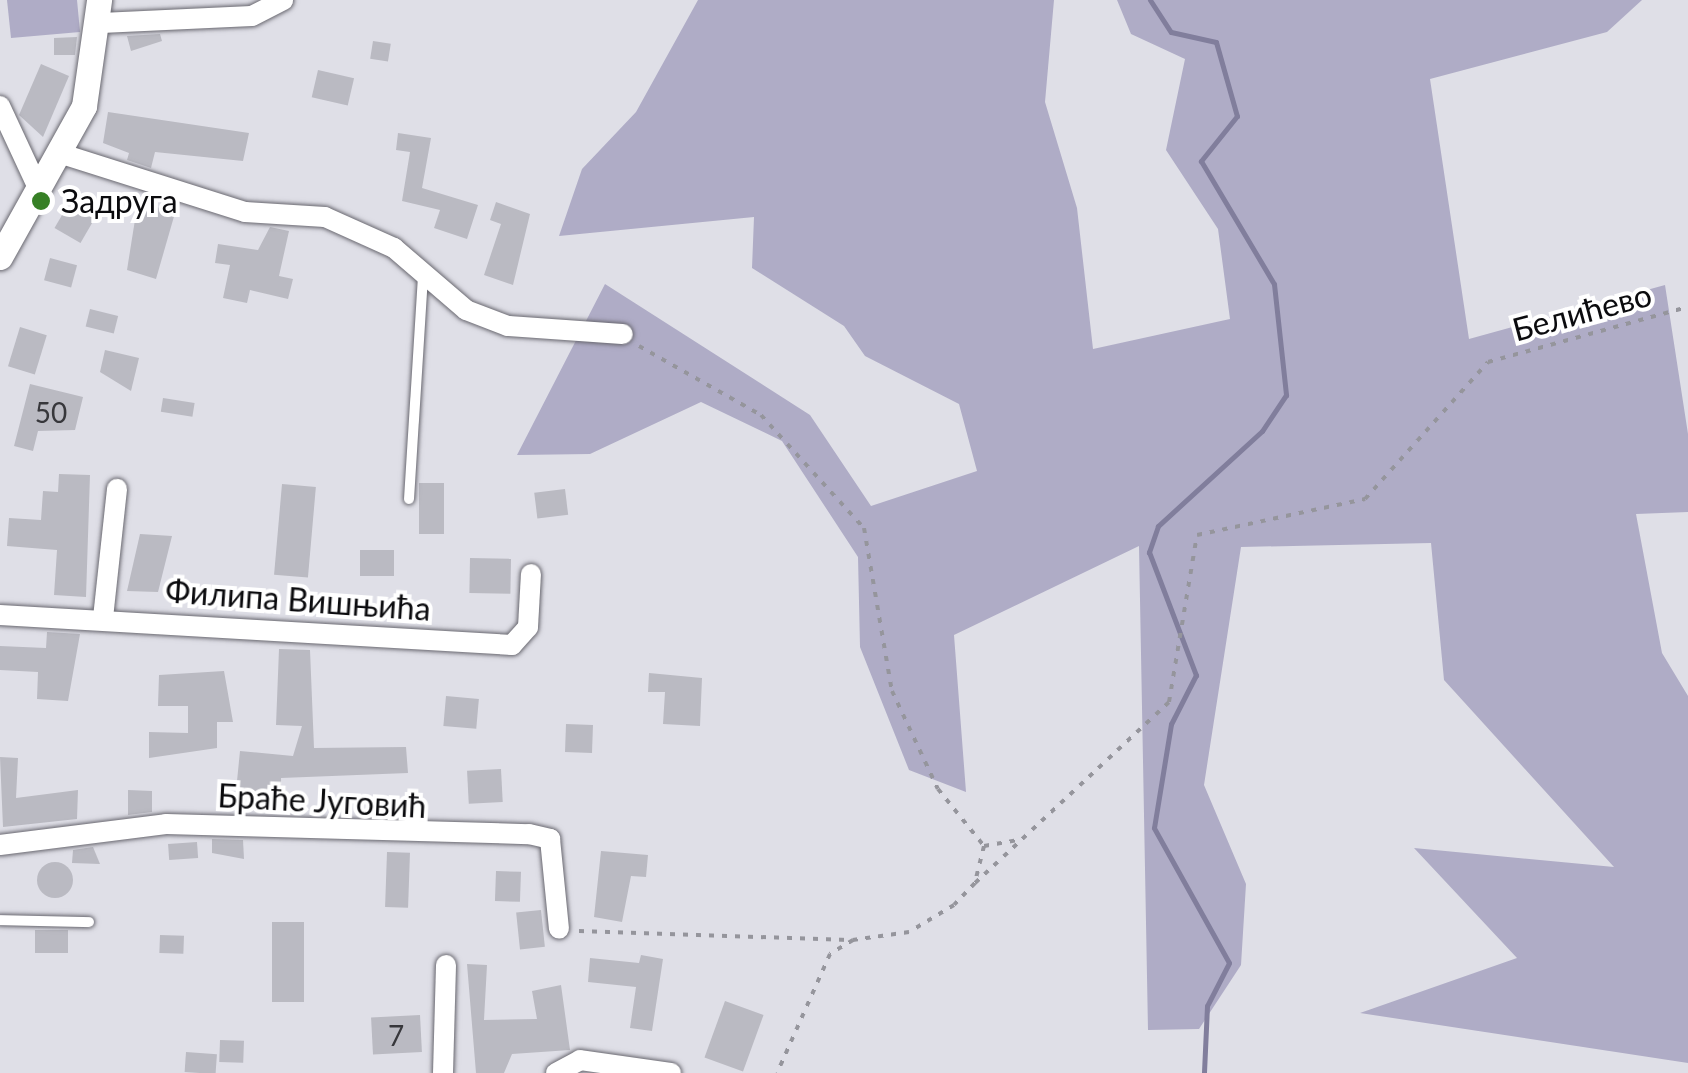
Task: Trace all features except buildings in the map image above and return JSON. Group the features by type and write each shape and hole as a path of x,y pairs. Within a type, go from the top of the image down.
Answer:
{"street":[{"path":"0,257 62,154 89,91 100,12 252,16 283,0"},
{"path":"0,106 40,192"},
{"path":"62,154 244,212 325,217 394,248 466,310 508,326 623,334"},
{"path":"103,618 117,488"},
{"name":"Филипа Вишњића","path":"0,615 512,644 528,627 531,574"},
{"name":"Браће Југовић","path":"0,845 166,824 530,834 550,838 559,930"},
{"path":"443,1073 446,965"},
{"path":"556,1073 580,1060 671,1073"}],"lane":[{"path":"409,499 423,273"},
{"path":"0,920 89,922"}],"path":[{"name":"Белићево","path":"1019,840 1170,702 1196,535 1365,499 1488,362 1688,306"},
{"path":"623,334 761,414 864,528 892,691 946,804 984,846"},
{"path":"984,846 1019,840"},
{"path":"559,930 853,940 909,932 975,883 1019,840"},
{"path":"975,883 984,846"},
{"path":"777,1073 813,983 830,954 853,940"}],"shaded area":[{"path":"7,0 77,0 80,32 11,38"},
{"path":"698,0 1054,0 1045,102 1077,208 1093,349 1230,319 1218,229 1166,150 1185,59 1131,34 1117,0 1642,0 1607,32 1430,79 1469,339 1665,285 1688,434 1688,512 1636,514 1662,653 1688,696 1688,1063 1360,1013 1517,958 1414,848 1614,867 1444,680 1431,543 1241,547 1204,785 1246,884 1241,965 1199,1029 1148,1030 1139,546 954,635 966,792 909,770 860,647 858,557 782,441 701,402 590,454 517,455 605,284 810,415 871,506 977,471 959,404 865,356 844,326 752,268 754,217 559,236 582,169 636,112"}],"waterway":[{"path":"1150,0 1171,32 1216,42 1237,116 1201,161 1274,284 1286,395 1262,431 1158,526 1149,552 1196,675 1171,724 1154,828 1229,963 1207,1006 1204,1073"}],"place":[{"name":"Задруга","path":"41,201"}]}
